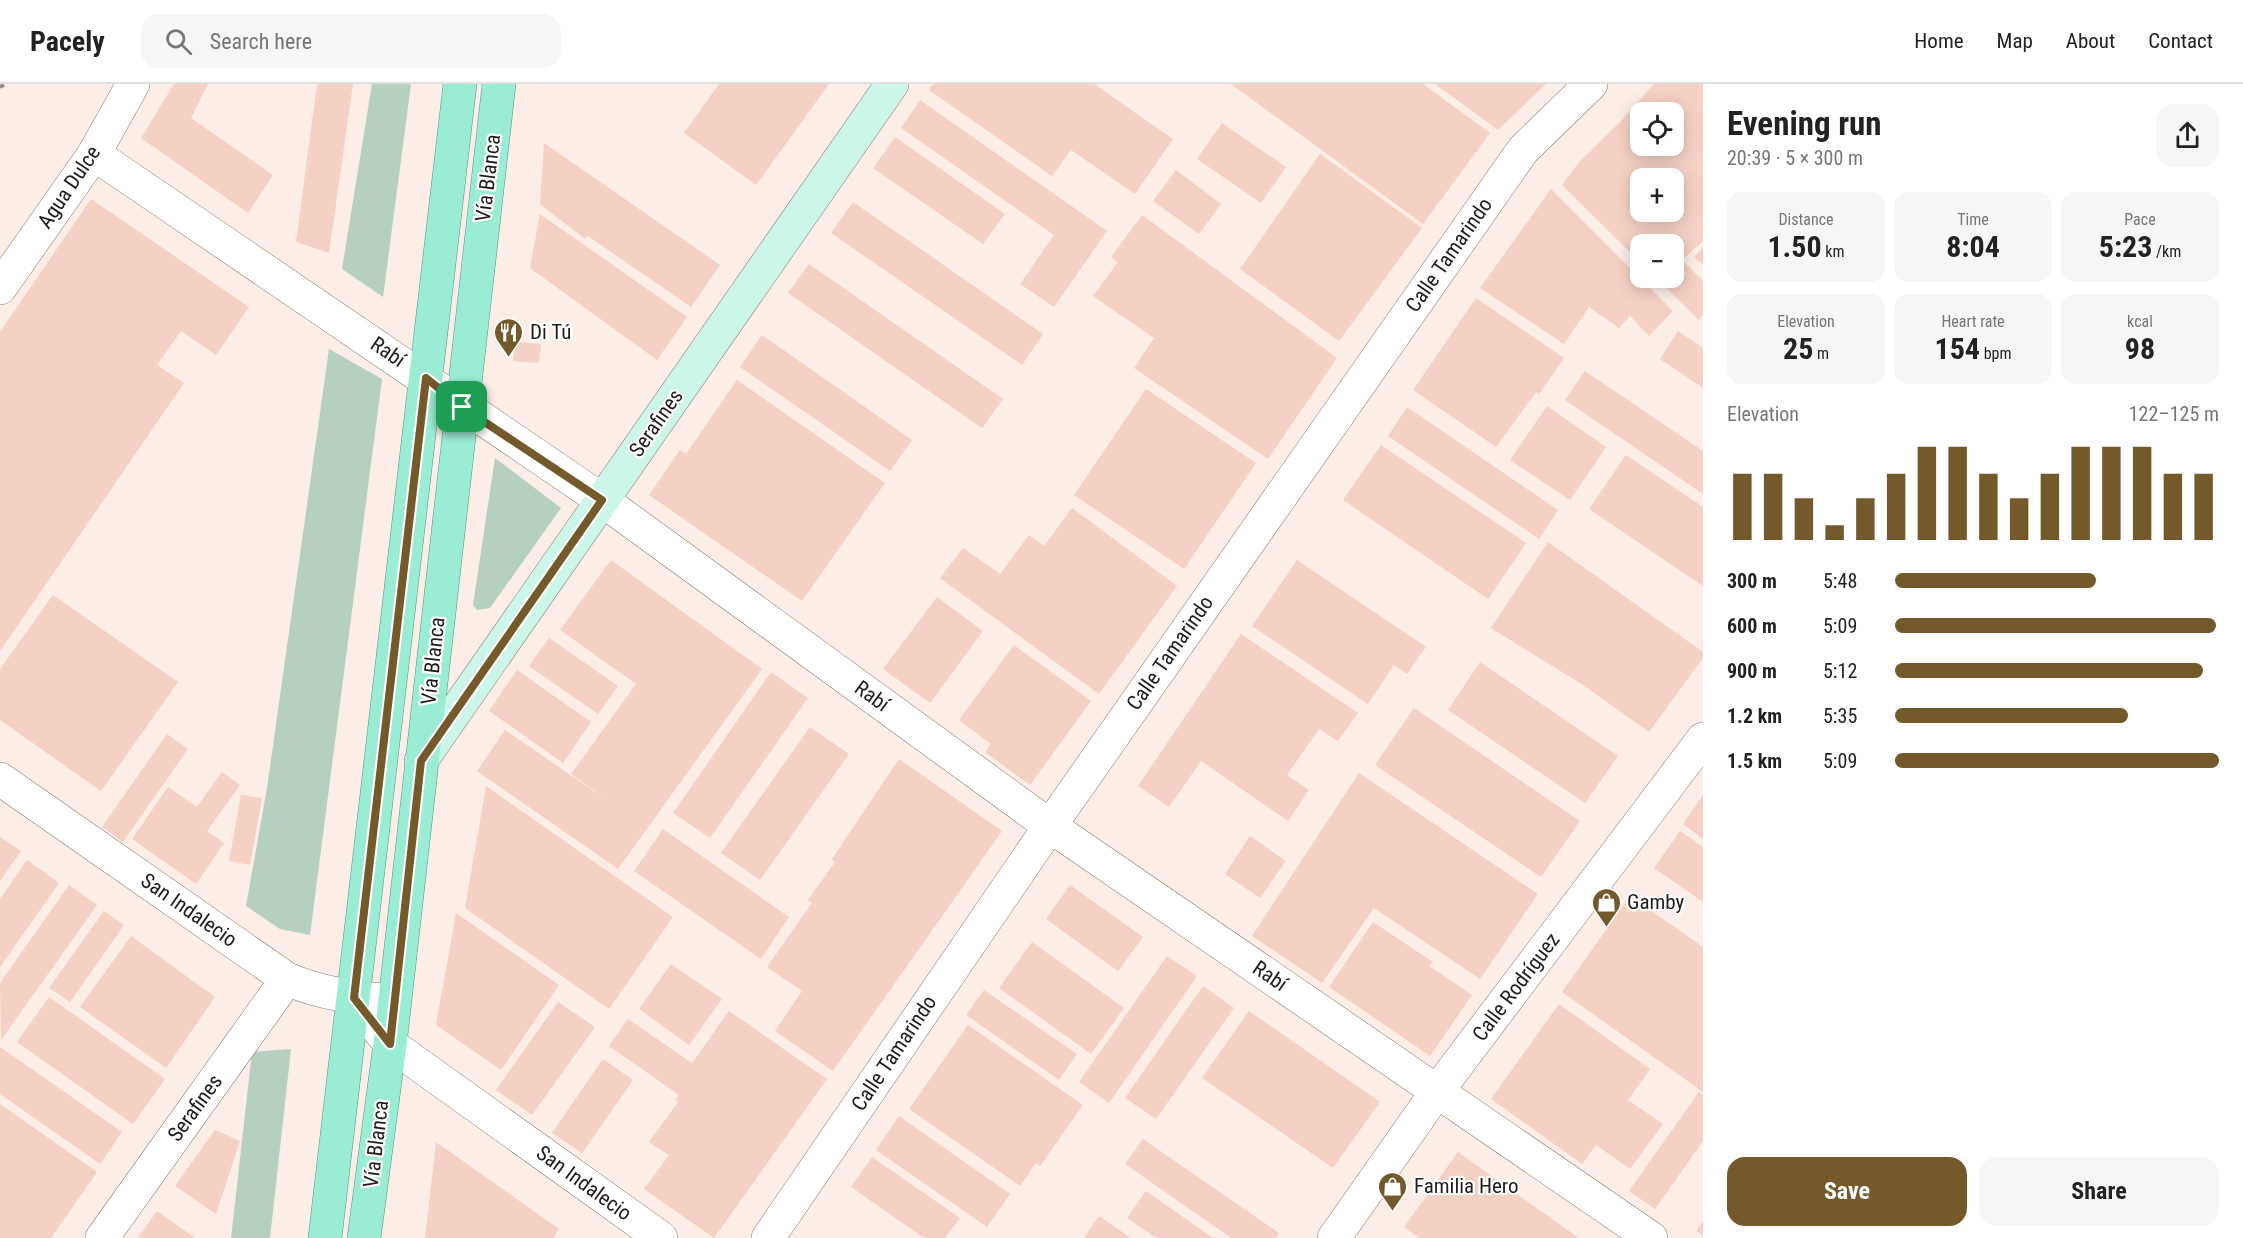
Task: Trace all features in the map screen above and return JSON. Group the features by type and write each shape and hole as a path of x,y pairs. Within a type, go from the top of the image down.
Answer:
{"main road":[{"name":"Vía Blanca","path":"325,1238 460,84"},
{"name":"Vía Blanca","path":"364,1238 390,1044 499,84"}],"street":[{"name":"Agua Dulce","path":"0,288 94,154 133,84"},
{"name":"Serafines","path":"421,761 892,84"},
{"name":"Calle Tamarindo","path":"768,1238 1050,826 1523,150 1591,84"},
{"name":"Rabí","path":"94,154 426,378 462,407 602,500 1050,826 1651,1238"},
{"name":"Calle Rodríguez","path":"1334,1238 1438,1090 1703,739"},
{"name":"San Indalecio","path":"0,779 288,979 312,989 354,998 394,1001"},
{"name":"Serafines","path":"102,1238 288,979"},
{"name":"San Indalecio","path":"354,998 390,1044 661,1238"}],"path":[{"path":"0,87 5,84"}],"green space":[{"path":"372,84 411,84 383,297 342,269"},
{"path":"329,349 382,379 310,935 280,929 246,906 267,788"},
{"path":"495,458 561,508 490,608 477,610 473,605"},
{"path":"291,1049 270,1238 231,1238 252,1052"}],"building":[{"path":"174,84 208,84 191,118 273,175 248,213 141,138"},
{"path":"317,84 353,84 329,253 296,242"},
{"path":"719,84 829,84 756,185 684,133"},
{"path":"933,84 1094,84 1173,139 1135,194 1071,150 1052,176 929,90"},
{"path":"1231,84 1423,84 1490,133 1423,224"},
{"path":"1435,84 1546,84 1498,130"},
{"path":"1654,84 1703,84 1703,241 1684,258 1684,234 1630,234 1630,252 1562,185 1580,161 1630,111 1630,156 1684,156 1684,102 1638,102"},
{"path":"920,100 1107,231 1054,307 1020,284 1054,235 901,128"},
{"path":"1222,123 1286,167 1261,203 1197,159"},
{"path":"895,137 1005,214 983,244 873,168"},
{"path":"544,143 720,265 691,307 588,236 585,239 540,204"},
{"path":"1320,154 1422,228 1339,341 1240,269"},
{"path":"1176,170 1221,204 1199,234 1153,201"},
{"path":"1551,189 1630,268 1630,288 1650,288 1673,311 1649,336 1630,316 1619,328 1589,307 1564,344 1480,288"},
{"path":"91,199 249,307 216,355 181,331 157,365 184,383 0,651 0,332"},
{"path":"853,202 1043,334 1022,365 831,233"},
{"path":"540,214 687,317 657,360 530,268"},
{"path":"1142,215 1337,358 1268,459 1134,368 1154,338 1093,296 1118,262 1111,257"},
{"path":"1703,248 1703,265 1694,257"},
{"path":"1684,262 1703,281 1703,315 1699,320 1666,288 1684,288"},
{"path":"809,264 1003,399 982,428 788,293"},
{"path":"1476,298 1564,358 1539,394 1536,392 1496,447 1413,390"},
{"path":"1678,331 1703,348 1703,388 1660,359"},
{"path":"762,335 912,440 890,471 740,367"},
{"path":"515,342 541,344 539,363 513,361"},
{"path":"1585,371 1703,451 1703,494 1565,400"},
{"path":"737,380 885,483 802,601 649,495 680,450 686,454"},
{"path":"1146,389 1256,463 1184,569 1074,495"},
{"path":"1547,406 1606,447 1570,500 1510,460"},
{"path":"1407,407 1558,510 1539,539 1388,436"},
{"path":"1381,445 1526,543 1488,599 1343,500"},
{"path":"1626,455 1703,507 1703,586 1589,509"},
{"path":"1072,508 1177,586 1099,694 940,578 963,548 1000,574 1029,535 1044,546"},
{"path":"1548,542 1703,652 1703,658 1649,732 1583,685 1491,628"},
{"path":"611,560 762,669 618,869 477,771 505,730 610,802 571,774 636,684 560,630"},
{"path":"1297,560 1426,647 1407,674 1394,665 1368,704 1252,626"},
{"path":"53,595 178,682 101,791 0,720 0,669"},
{"path":"937,597 983,631 930,703 883,669"},
{"path":"1241,634 1358,713 1338,741 1319,729 1287,775 1309,790 1288,821 1201,761 1169,807 1138,786"},
{"path":"549,638 618,686 598,714 529,666"},
{"path":"1014,645 1091,701 1030,785 985,752 991,744 959,720"},
{"path":"1480,662 1618,756 1585,803 1448,710"},
{"path":"517,670 591,722 563,763 489,711"},
{"path":"771,672 808,698 710,838 673,813"},
{"path":"1414,708 1580,821 1541,877 1375,765"},
{"path":"810,727 849,754 760,880 721,853"},
{"path":"167,734 188,749 123,842 102,827"},
{"path":"899,759 1002,831 833,1071 775,1031 802,991 767,967 812,903 808,900 835,862 832,859"},
{"path":"222,772 240,785 207,831 224,843 196,884 132,839 168,787 197,807"},
{"path":"1359,773 1538,894 1480,979 1374,908 1322,983 1252,936"},
{"path":"486,786 673,917 609,1009 465,908"},
{"path":"241,795 262,798 250,865 229,861"},
{"path":"1703,795 1703,839 1683,824"},
{"path":"663,829 789,917 761,959 634,871"},
{"path":"1680,831 1703,847 1703,902 1654,868"},
{"path":"1250,836 1286,861 1260,898 1225,874"},
{"path":"0,837 21,851 0,881"},
{"path":"27,860 59,883 0,967 0,899"},
{"path":"69,885 97,905 1,1040 0,983"},
{"path":"1070,885 1143,937 1118,971 1046,919"},
{"path":"1630,896 1703,947 1703,1092 1562,992"},
{"path":"104,911 124,925 70,1002 49,988"},
{"path":"456,913 559,985 501,1070 436,1025"},
{"path":"1373,922 1433,962 1429,966 1472,995 1430,1056 1329,987"},
{"path":"131,936 215,997 166,1068 80,1007"},
{"path":"1032,942 1124,1008 1091,1054 999,988"},
{"path":"1167,956 1197,976 1109,1103 1079,1082"},
{"path":"671,964 722,999 689,1045 639,1009"},
{"path":"1203,986 1234,1008 1156,1119 1125,1098"},
{"path":"984,990 1077,1054 1059,1080 966,1015"},
{"path":"49,997 165,1079 133,1124 17,1042"},
{"path":"558,1002 595,1027 532,1115 496,1090"},
{"path":"1559,1004 1650,1069 1628,1100 1663,1124 1630,1169 1596,1145 1582,1164 1491,1099"},
{"path":"729,1011 827,1079 714,1238 644,1189 669,1155 649,1142 678,1102 675,1100 679,1095 609,1046 628,1019 692,1063"},
{"path":"1249,1011 1380,1102 1333,1168 1202,1078"},
{"path":"968,1025 1083,1105 1040,1166 1036,1163 1020,1186 909,1109"},
{"path":"0,1047 122,1132 100,1164 0,1094"},
{"path":"603,1059 633,1080 582,1153 552,1133"},
{"path":"1699,1092 1703,1095 1703,1141 1655,1209 1629,1191"},
{"path":"0,1104 97,1172 51,1238 0,1238"},
{"path":"899,1116 1010,1194 987,1227 876,1150"},
{"path":"215,1130 240,1141 216,1214 175,1186"},
{"path":"1143,1139 1279,1233 1276,1238 1231,1238 1125,1164"},
{"path":"436,1142 559,1229 553,1238 425,1238"},
{"path":"1458,1152 1579,1238 1419,1238 1404,1227"},
{"path":"872,1157 960,1218 945,1238 924,1238 851,1187"},
{"path":"1146,1191 1213,1238 1156,1238 1127,1218"},
{"path":"157,1211 195,1238 138,1238"},
{"path":"1099,1216 1131,1238 1084,1238"},
{"path":"1703,1221 1703,1236 1696,1231"}],"place":[{"name":"Di Tú","path":"509,358"},
{"name":"Gamby","path":"1606,928"},
{"name":"Familia Hero","path":"1393,1212"}],"route":[{"path":"426,378 462,407 602,500 421,761 390,1044 354,998 426,378"}]}
